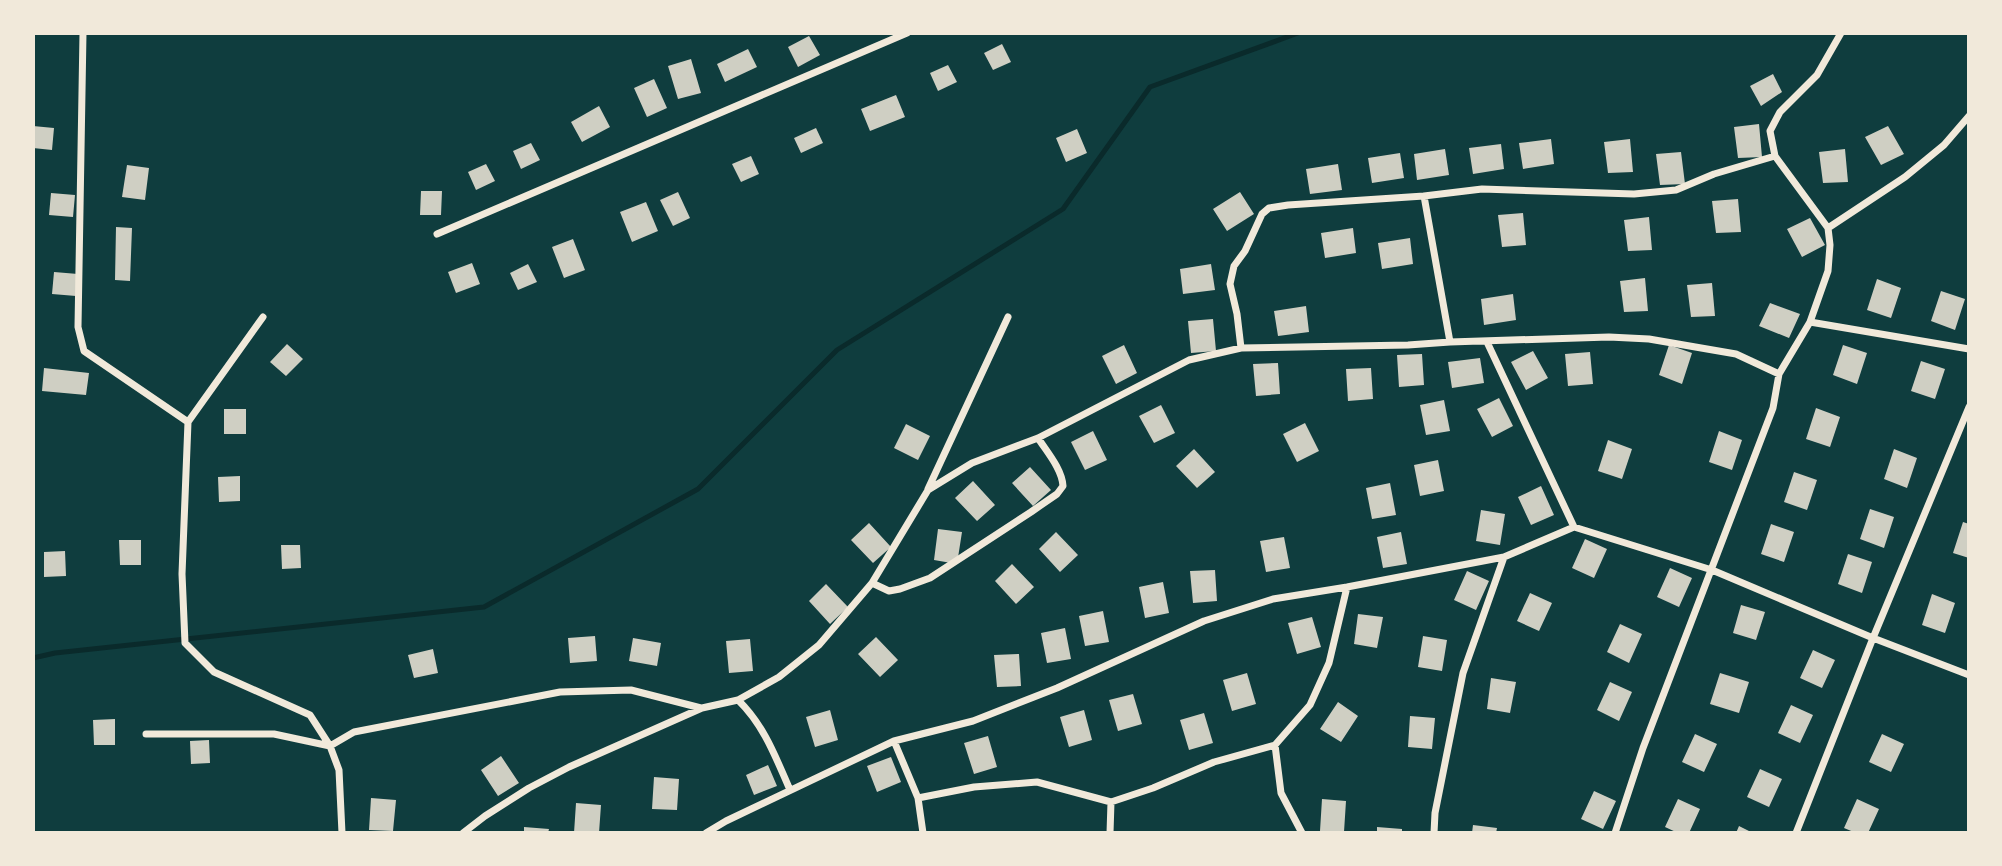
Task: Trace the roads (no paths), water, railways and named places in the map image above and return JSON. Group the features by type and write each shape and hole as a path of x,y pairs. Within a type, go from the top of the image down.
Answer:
{"street":[{"path":"83,33 78,327 84,351 188,422"},
{"path":"437,234 907,33"},
{"path":"1615,833 1643,748 1773,408 1779,374 1810,322 1828,271 1828,228 1775,156 1770,131 1780,112 1817,75 1840,33"},
{"path":"1828,228 1905,177 1944,145 1969,116"},
{"path":"1241,348 1230,284 1234,266 1245,251 1262,214 1269,208 1424,197 1482,189 1634,194 1676,190 1714,174 1775,156"},
{"path":"1424,197 1450,342"},
{"path":"263,317 188,422 182,574 185,643 214,672 310,715 330,746 339,770 342,833"},
{"path":"463,833 529,788 569,767 702,708 738,700 779,677 818,645 872,583 928,490 1007,317"},
{"path":"1810,322 1969,349"},
{"path":"928,490 972,463 1038,438 1189,360 1241,348 1609,337 1649,339 1736,354 1779,374"},
{"path":"1487,342 1574,527"},
{"path":"1796,833 1872,638 1969,407"},
{"path":"872,583 890,591 930,578 1057,494 1063,486 1063,479 1038,438"},
{"path":"706,833 894,741 985,716 1057,688 1204,621 1273,599 1504,557 1574,527 1712,570 1872,638 1969,675"},
{"path":"1434,833 1435,813 1463,673 1504,557"},
{"path":"918,798 974,787 1037,782 1111,802 1153,788 1214,762 1275,745 1310,705 1329,663 1347,587"},
{"path":"146,734 274,734 330,746 354,732 560,692 631,690 702,708"},
{"path":"738,700 750,712 767,739 790,790"},
{"path":"894,741 918,798 923,833"},
{"path":"1275,745 1281,793 1302,833"},
{"path":"1110,833 1111,802"}],"waterway":[{"path":"33,658 55,653 484,607 698,489 837,350 1063,209 1150,87 1298,33"}]}
